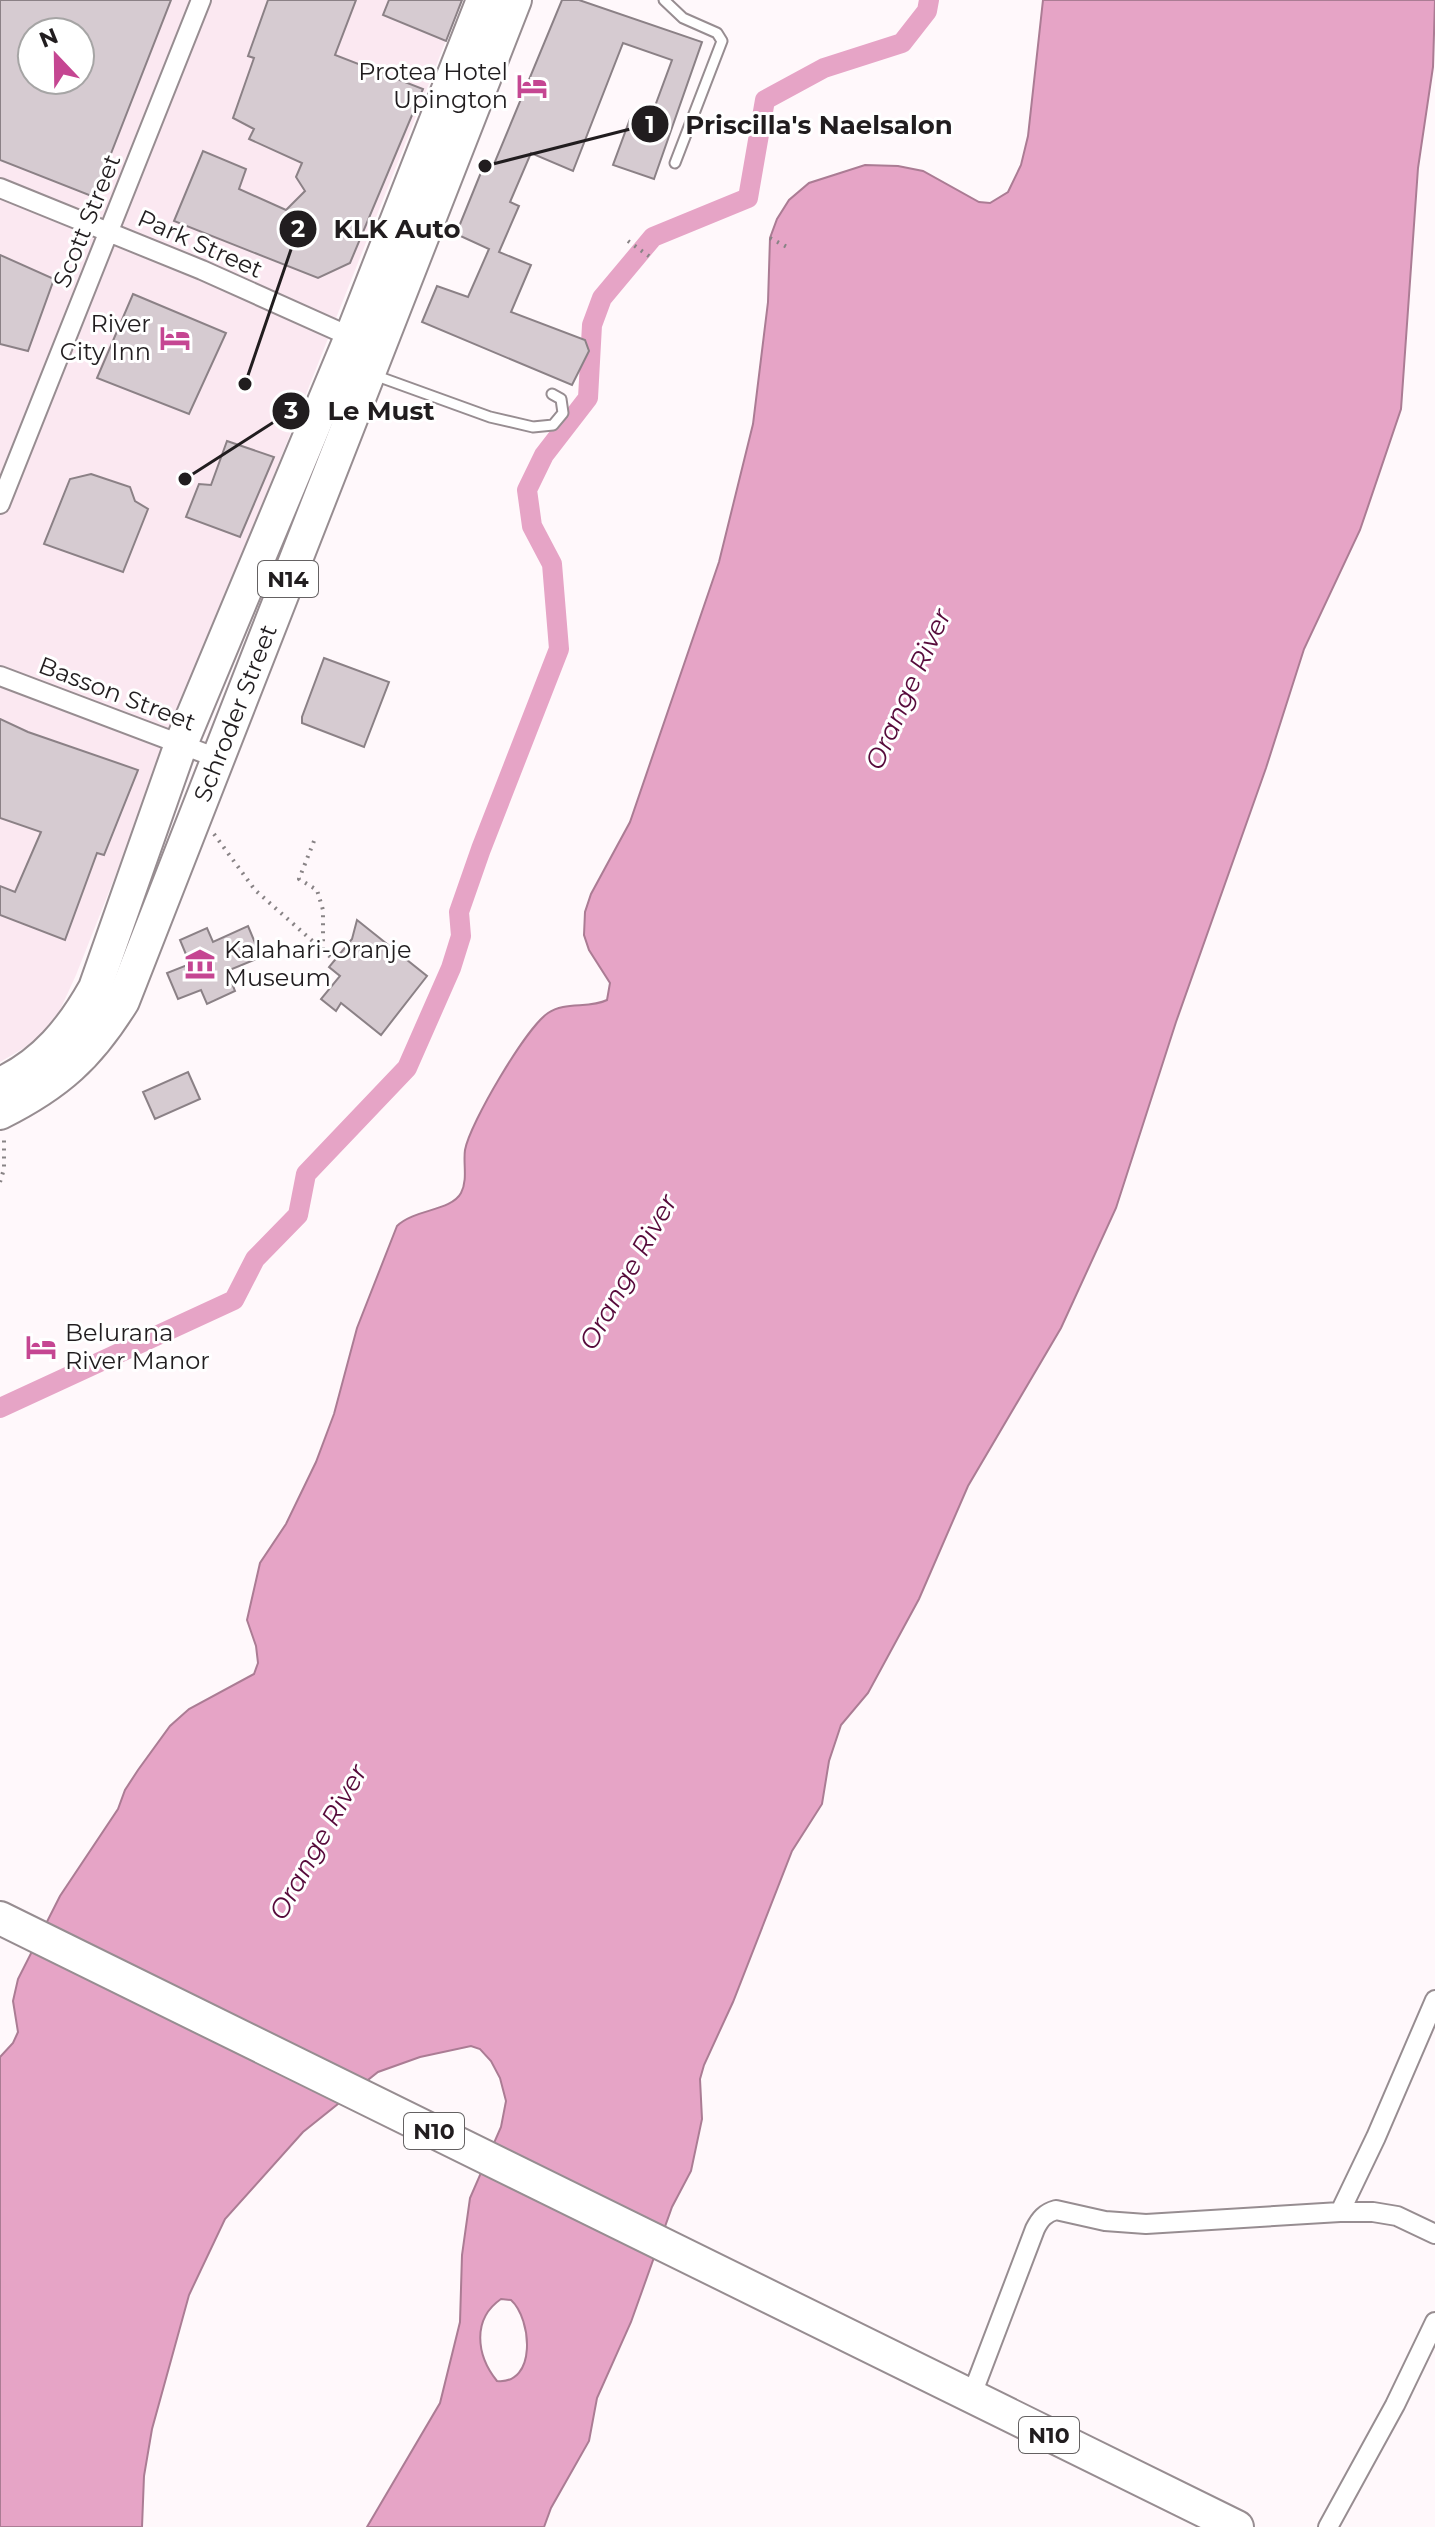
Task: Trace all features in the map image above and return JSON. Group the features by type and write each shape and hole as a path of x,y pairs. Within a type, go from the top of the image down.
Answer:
{"highway":[{"name":"Schroder Street","path":"0,1113 47,1086 80,1061 102,1035 123,1001 367,354 483,0"},
{"name":"Schroder Street","path":"0,1084 35,1063 56,1045 77,1020 95,988 181,744 367,354 515,0"},
{"name":"N10","path":"3,1920 1237,2527"}],"street":[{"name":"Scott Street","path":"0,504 201,0"},
{"name":"Park Street","path":"0,188 109,231 367,354"},
{"name":"Basson Street","path":"0,676 217,758"},
{"path":"1340,2212 1435,2000"},
{"path":"971,2397 1035,2229 1041,2217 1051,2211 1105,2221 1146,2224 1340,2212 1397,2216 1435,2234"},
{"path":"1328,2527 1395,2405 1435,2322"}],"lane":[{"path":"664,0 683,18 717,33 722,44 675,163"},
{"path":"367,354 490,417 539,428 556,423 563,413 561,399 552,394"}],"path":[{"path":"770,238 789,248"},
{"path":"630,242 651,257"},
{"path":"212,831 255,890 335,961"},
{"path":"314,841 299,879 317,890 323,910 323,950"}],"shaded area":[{"path":"0,0 462,0 76,975 60,1010 44,1032 0,1062"}],"water":[{"name":"Orange River","path":"1043,0 1435,0 1433,67 1418,168 1401,409 1360,530 1304,649 1266,768 1176,1022 1116,1208 1061,1328 968,1486 919,1599 868,1693 841,1725 829,1761 822,1804 792,1851 733,2002 704,2065 700,2079 702,2119 691,2171 672,2207 631,2322 597,2398 589,2441 551,2508 544,2527 367,2527 440,2403 460,2322 462,2255 470,2198 501,2127 506,2101 500,2078 491,2061 480,2049 471,2046 420,2057 378,2072 303,2132 225,2219 189,2295 152,2429 144,2476 142,2527 0,2527 0,2057 18,2032 13,2001 18,1979 60,1896 118,1809 125,1790 170,1726 189,1709 254,1674 258,1663 256,1646 247,1620 260,1563 286,1524 316,1462 334,1414 357,1328 397,1226 413,1216 449,1203 461,1193 465,1177 465,1150 477,1119 513,1056 538,1022 555,1009 607,1000 610,983 589,950 584,935 585,912 591,894 630,822 719,562 753,424 768,302 770,238 777,219 789,200 809,183 865,165 898,166 923,171 979,202 990,203 1008,192 1021,165 1028,136","holes":["501,2299 511,2300 523,2321 527,2349 525,2362 519,2373 510,2379 497,2381 481,2349 481,2327 492,2307"]}],"building":[{"path":"0,0 171,0 94,197 0,160"},
{"path":"268,0 356,0 335,55 423,89 350,263 318,278 174,221 203,151 246,169 239,189 286,210 305,191 296,177 302,163 249,139 254,129 233,118 254,58 248,56"},
{"path":"389,0 462,0 446,41 383,15"},
{"path":"562,0 579,0 702,42 654,179 613,165 630,119 648,125 672,60 623,43 573,171 531,153 510,202 519,206 499,252 531,265 511,312 585,340 589,351 572,385 422,322 437,286 468,297 489,249 456,234 484,165 492,169"},
{"path":"0,255 54,279 28,351 0,344"},
{"path":"133,294 226,333 189,414 97,378"},
{"path":"227,441 274,457 240,537 186,517 199,484 211,485"},
{"path":"91,474 130,487 135,501 148,509 123,572 44,544 70,479"},
{"path":"324,658 389,682 364,747 302,723"},
{"path":"0,719 28,732 138,770 104,855 97,853 65,940 0,915 0,886 15,892 41,832 0,818"},
{"path":"357,920 427,976 381,1035 341,1003 336,1011 321,999 340,976 329,967 352,939"},
{"path":"248,926 261,957 227,971 235,991 207,1004 201,990 178,999 167,973 190,964 180,940 207,928 213,942"},
{"path":"188,1072 200,1099 155,1119 143,1092"}],"waterway":[{"path":"0,1408 234,1300 255,1259 298,1215 306,1174 407,1068 451,968 461,936 459,912 559,649 552,564 532,526 527,490 544,455 588,398 592,325 602,298 653,237 748,198 765,100 824,68 902,43 927,11 929,0"}],"place":[{"name":"Protea Hotel Upington","path":"532,86"},
{"name":"Priscilla's Naelsalon","path":"485,166"},
{"name":"River City Inn","path":"175,338"},
{"name":"KLK Auto","path":"245,384"},
{"name":"Le Must","path":"185,479"},
{"name":"Kalahari-Oranje Museum","path":"200,964"},
{"name":"Belurana River Manor","path":"41,1347"}]}
